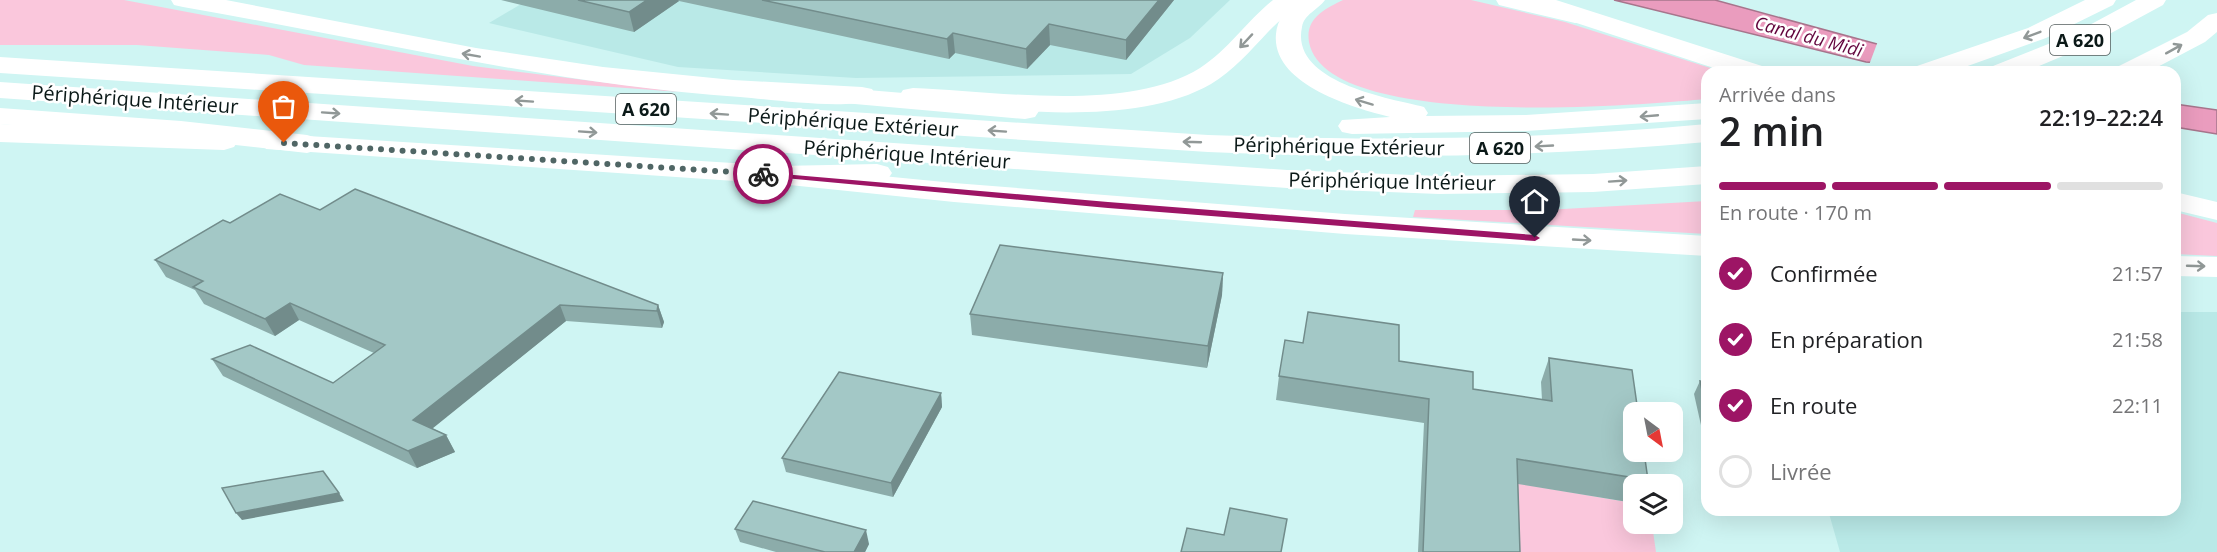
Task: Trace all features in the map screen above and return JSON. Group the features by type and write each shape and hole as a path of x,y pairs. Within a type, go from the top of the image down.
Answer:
{"main road":[{"path":"183,0 271,14 377,38 517,63 632,78 1086,116 1266,126 1526,123 1701,111"},
{"path":"240,0 271,14"},
{"path":"831,94 1113,102 1167,93 1200,79 1227,61 1274,10 1288,0"},
{"path":"1313,0 1304,4 1291,20 1286,36 1290,51 1303,68 1323,84 1350,97 1408,112 1526,123"},
{"path":"1508,0 1575,16"},
{"path":"1531,0 1734,66"},
{"path":"1943,66 2037,33 2104,0"},
{"name":"A 620","path":"2017,66 2080,40 2154,0"},
{"name":"A 620","path":"2140,66 2196,38 2217,20"},
{"name":"Périphérique Extérieur","path":"0,65 1141,141 1407,150 1538,147 1701,134"},
{"name":"Périphérique Intérieur","path":"0,90 1287,179 1439,186 1593,183 1701,174"},
{"path":"0,116 181,130 307,144"},
{"path":"0,133 307,144 780,175 866,185 1201,213 1559,239 1701,246"},
{"path":"780,175 852,171 1210,190 1287,179"},
{"path":"2181,202 2217,211"},
{"path":"2181,266 2217,267"}],"shaded area":[{"path":"0,0 124,0 473,66 681,92 304,65 269,55 137,45 0,45"},
{"path":"528,0 1230,0 1190,38 1131,74 856,78 678,67 489,23"},
{"path":"1343,0 1471,0 1565,22 1704,66 1701,66 1701,99 1556,107 1489,106 1424,101 1369,90 1328,71 1309,42 1310,27 1313,21"},
{"path":"1701,201 1701,234 1413,217 1415,210 1545,210"},
{"path":"2181,214 2217,223 2217,256 2181,254"},
{"path":"2181,312 2217,312 2217,552 1840,552 1830,516 2181,516"},
{"path":"1509,482 1623,501 1623,534 1653,534 1656,552 1511,552"}],"water":[{"name":"Canal du Midi","path":"1614,0 1715,0 1877,44 1980,66 1923,66 1866,62"},
{"path":"2181,105 2217,110 2217,134 2181,128"}],"pier":[{"path":"1878,41 1995,66 1874,66 1869,65"}],"building":[{"path":"578,0 647,0 629,12"},
{"path":"762,0 1159,0 1126,40 1049,24 1026,49 953,33 947,39"},
{"path":"355,189 658,305 657,311 560,305 413,420 446,435 408,451 212,359 250,345 333,383 385,345 290,303 265,319 193,287 203,281 155,260 223,220 230,223 280,194 320,210"},
{"path":"1000,245 1223,273 1208,346 970,314"},
{"path":"1308,312 1399,325 1399,361 1473,372 1473,389 1552,401 1549,358 1632,370 1637,402 1623,402 1623,462 1645,462 1647,474 1623,474 1623,476 1517,459 1520,552 1423,552 1429,399 1279,376 1285,340 1303,343"},
{"path":"839,372 941,393 891,483 782,458"},
{"path":"323,471 339,493 236,513 222,488"},
{"path":"753,501 866,530 854,552 825,552 735,529"},
{"path":"1230,508 1287,519 1281,552 1181,552 1187,528 1224,535"}],"way so far":[{"path":"284,143 763,174"}],"route":[{"path":"763,174 854,184 1201,213 1535,238"}]}
